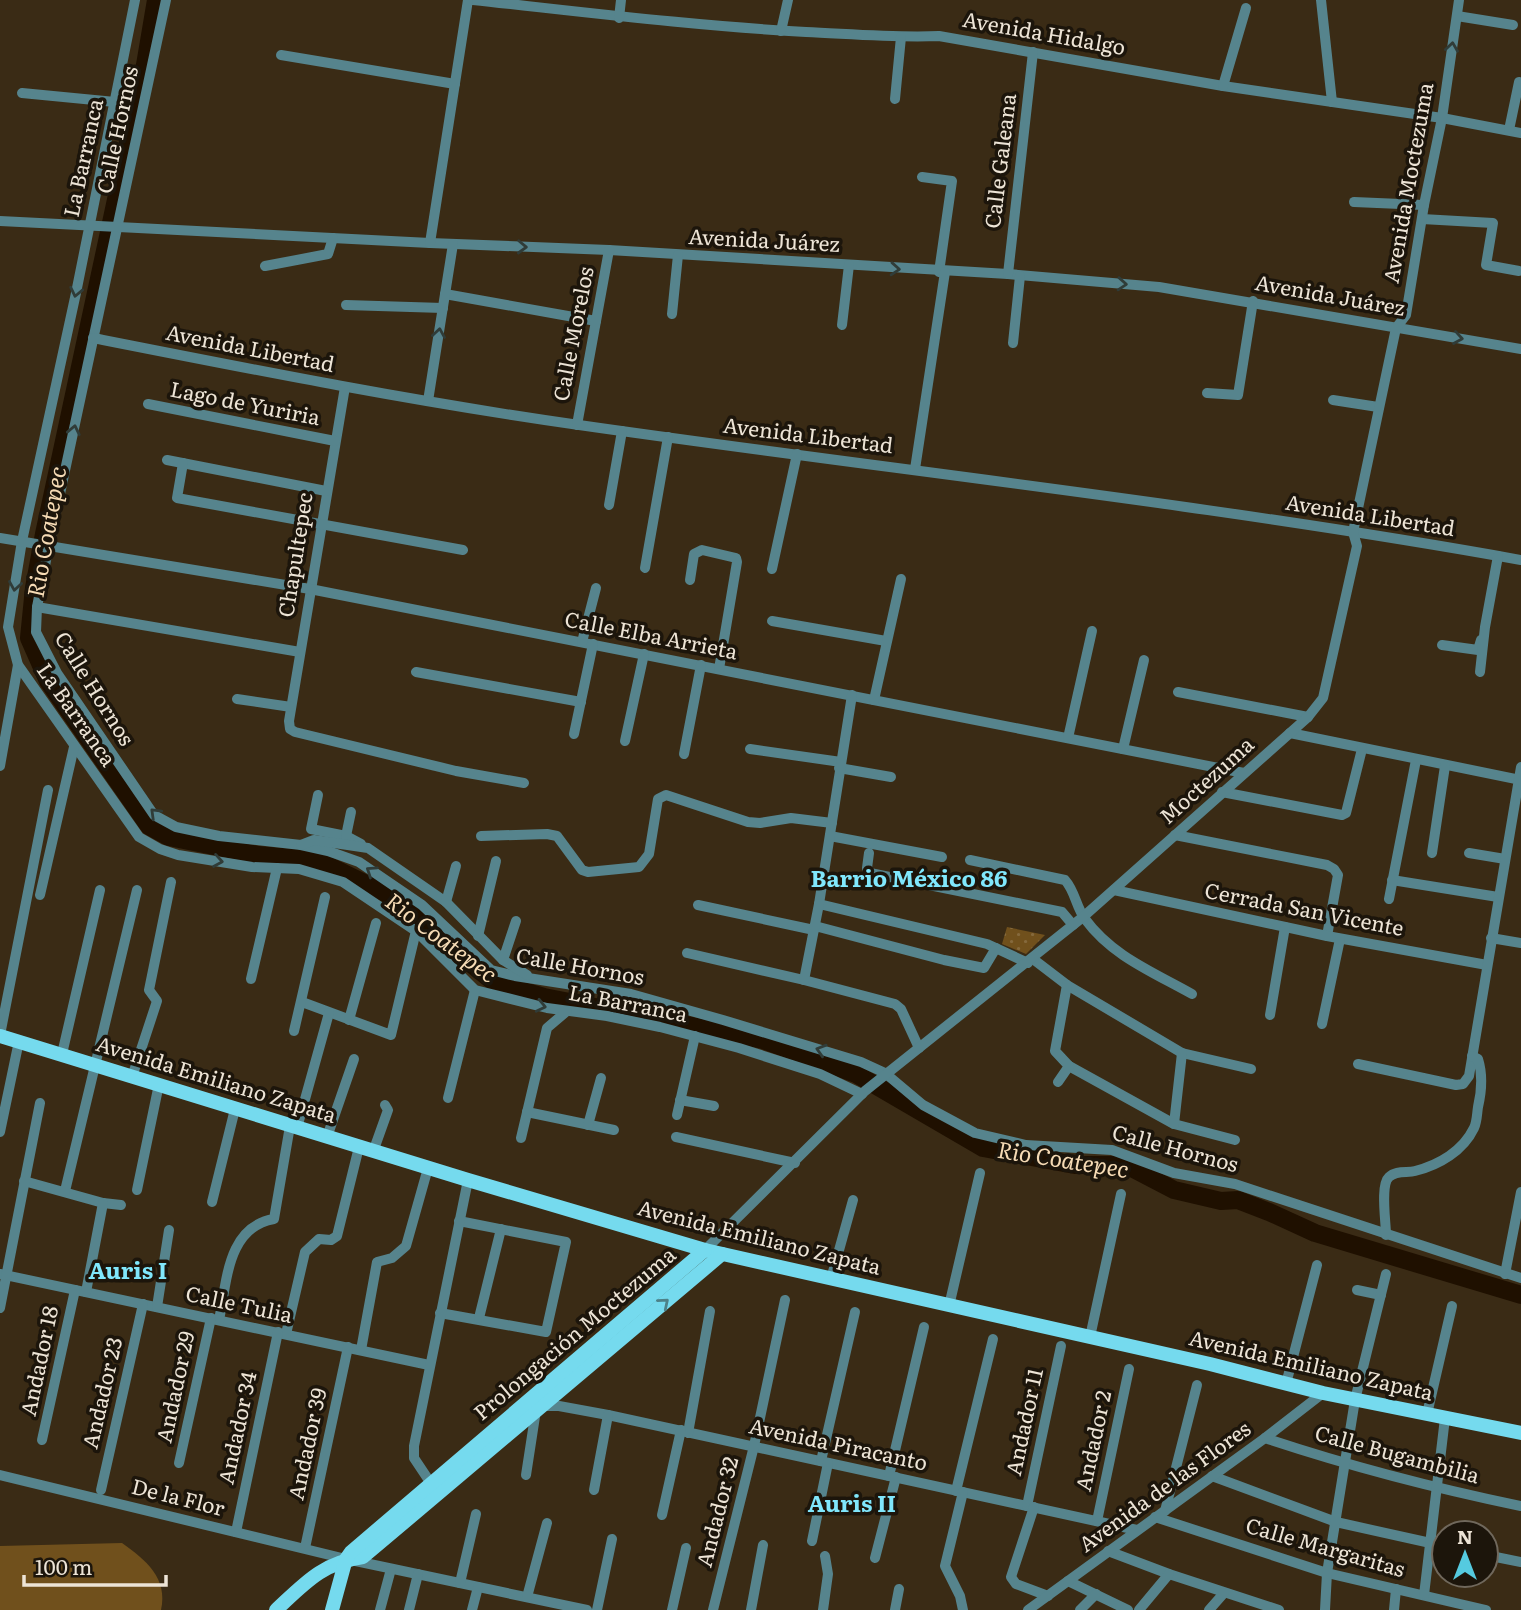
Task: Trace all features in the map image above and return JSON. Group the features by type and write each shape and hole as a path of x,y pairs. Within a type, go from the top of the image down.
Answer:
{"main road":[{"name":"Avenida Emiliano Zapata","path":"0,1035 293,1127 705,1250 1323,1393 1521,1433"},
{"name":"Prolongación Moctezuma","path":"537,1404 705,1250"},
{"name":"Prolongación Moctezuma","path":"346,1559 351,1552 722,1254"},
{"path":"276,1610 312,1576 346,1559"},
{"path":"332,1610 346,1559"}],"street":[{"name":"La Barranca","path":"135,0 94,225 23,541 8,627 18,665 139,837 160,849 178,855 252,867 299,869 343,881 416,931 475,989 567,1011 620,1018 695,1036 820,1074 864,1092"},
{"name":"Calle Hornos","path":"166,0 48,545 37,607 36,632 57,673 154,815 176,827 219,836 328,850 359,862 422,905 491,970 631,994 861,1062 884,1075 923,1105 975,1133 1026,1145 1112,1150 1174,1173 1234,1184 1521,1278"},
{"path":"430,243 470,0"},
{"name":"Avenida Hidalgo","path":"470,0 619,18 781,31 901,37 939,36 1223,86 1442,118 1515,132"},
{"path":"619,18 621,0"},
{"path":"781,31 788,0"},
{"path":"1321,0 1332,102"},
{"name":"Avenida Moctezuma","path":"1323,698 1357,546 1353,531 1378,407 1396,328 1406,315 1442,118 1459,0"},
{"path":"1223,86 1246,8"},
{"path":"1457,16 1513,24"},
{"path":"895,99 901,37"},
{"name":"Calle Galeana","path":"1008,274 1033,52"},
{"path":"281,55 455,84"},
{"path":"1515,132 1518,82"},
{"path":"23,93 115,103"},
{"path":"915,469 952,181 922,177"},
{"path":"1354,202 1424,205"},
{"path":"1422,219 1493,223 1486,265 1519,271"},
{"name":"Avenida Juárez","path":"0,221 609,250 1008,274 1159,287 1521,349"},
{"path":"265,267 328,254 333,238"},
{"path":"428,401 453,244"},
{"name":"Calle Morelos","path":"577,425 609,250"},
{"path":"673,314 678,255"},
{"path":"842,325 849,265"},
{"path":"1013,343 1020,276"},
{"path":"445,294 596,321"},
{"path":"1207,393 1238,395 1253,301"},
{"path":"346,305 443,308"},
{"name":"Avenida Libertad","path":"93,338 345,387 577,425 915,469 1353,531 1521,560"},
{"name":"Chapultepec","path":"345,387 291,707 290,729 456,771 524,783"},
{"path":"1333,400 1378,407"},
{"name":"Lago de Yuriria","path":"148,404 335,441"},
{"path":"609,505 622,431"},
{"path":"645,568 668,437"},
{"path":"772,569 797,454"},
{"path":"167,460 326,491"},
{"path":"183,463 177,498 463,550"},
{"name":"Calle Elba Arrieta","path":"0,538 310,589 1244,773"},
{"path":"690,580 694,554 697,551 736,558 719,669"},
{"path":"1480,672 1498,556"},
{"path":"874,700 901,579"},
{"path":"574,734 581,702 596,587"},
{"path":"37,607 300,652"},
{"path":"772,621 886,641"},
{"path":"1442,645 1478,650 1485,627"},
{"path":"1068,738 1092,631"},
{"path":"625,741 643,654"},
{"path":"1123,749 1144,660"},
{"path":"0,766 5,713 18,665"},
{"path":"684,754 701,665"},
{"path":"416,673 581,702"},
{"path":"1178,692 1308,717"},
{"path":"804,980 819,904 852,695"},
{"name":"Moctezuma","path":"1114,890 1308,717 1323,698"},
{"path":"237,699 291,707"},
{"path":"1290,733 1520,780"},
{"path":"40,895 74,747"},
{"path":"750,749 891,777"},
{"path":"1222,792 1342,815 1346,813 1362,749"},
{"path":"1389,899 1416,760"},
{"path":"1432,853 1445,766"},
{"path":"1358,1064 1456,1085 1463,1084 1469,1076 1521,767"},
{"path":"0,1035 48,790"},
{"path":"318,794 311,829 346,836 368,848 446,902 503,960 533,978"},
{"path":"481,836 557,836 582,870 587,872 639,867 649,854 658,799 666,795 748,822 791,818 832,823"},
{"path":"346,836 351,812"},
{"path":"1175,835 1327,865 1334,869 1338,875 1327,936"},
{"path":"830,836 942,857"},
{"path":"301,845 314,840 368,848"},
{"path":"869,853 867,868 870,873 1062,912 1073,925"},
{"path":"1469,853 1505,859"},
{"path":"970,860 1065,880 1070,885 1083,917 1112,949 1192,994"},
{"path":"478,936 496,861"},
{"path":"446,902 456,866"},
{"path":"251,979 277,868"},
{"path":"1392,880 1498,897"},
{"path":"132,1076 157,1001 149,989 171,881"},
{"path":"62,1054 100,890"},
{"path":"65,1191 137,890"},
{"name":"Prolongación Moctezuma","path":"705,1250 864,1092 1030,961 1114,890"},
{"name":"Cerrada San Vicente","path":"1114,890 1340,939 1487,965"},
{"path":"294,1031 325,897"},
{"path":"819,904 987,944 1030,961 1182,1053 1251,1069"},
{"path":"698,905 814,928 984,968 996,948"},
{"path":"503,960 516,920"},
{"path":"348,1020 376,923"},
{"path":"1270,1015 1285,927"},
{"path":"302,1003 391,1035 416,931"},
{"path":"1491,937 1521,943"},
{"path":"1322,1024 1340,939"},
{"path":"687,953 895,1004 901,1009 919,1048"},
{"path":"1067,985 1055,1051 1069,1066 1174,1124 1235,1140"},
{"path":"448,1098 475,989"},
{"path":"521,1138 547,1028 567,1011"},
{"path":"293,1127 329,1013"},
{"path":"677,1115 695,1036"},
{"path":"0,1132 19,1041"},
{"path":"1174,1124 1182,1053"},
{"path":"1386,1235 1384,1186 1390,1176 1399,1172 1413,1172 1446,1160 1456,1152 1474,1128 1481,1095 1482,1073 1478,1059 1472,1056"},
{"path":"327,1137 354,1059"},
{"path":"1058,1082 1069,1066"},
{"path":"587,1125 601,1078"},
{"path":"136,1190 159,1084"},
{"path":"680,1100 714,1106"},
{"path":"0,1308 4,1275 40,1103"},
{"path":"366,1149 388,1110 385,1105"},
{"path":"212,1202 235,1109"},
{"path":"527,1112 614,1130"},
{"name":"Andador 29","path":"179,1463 235,1246 259,1221 274,1219 293,1127"},
{"path":"676,1137 795,1163"},
{"name":"Andador 34","path":"236,1532 282,1333 305,1252 319,1239 331,1240 337,1236 366,1149"},
{"path":"361,1350 377,1262 392,1258 406,1246 428,1168"},
{"path":"949,1306 980,1173"},
{"path":"434,1488 414,1458 429,1365 468,1180"},
{"path":"24,1181 103,1203 121,1205"},
{"path":"1505,1273 1521,1192"},
{"path":"1090,1337 1121,1195"},
{"path":"831,1279 853,1200"},
{"name":"Andador 18","path":"42,1440 103,1203"},
{"path":"440,1313 480,1318 546,1332 566,1242 459,1221"},
{"path":"480,1318 501,1229"},
{"path":"157,1307 169,1230"},
{"path":"1286,1384 1317,1265"},
{"path":"1325,1610 1327,1573 1355,1400 1386,1274"},
{"name":"Calle Tulia","path":"4,1275 429,1365"},
{"path":"1357,1290 1381,1295"},
{"name":"Andador 32","path":"713,1610 754,1446 785,1300"},
{"name":"Andador 23","path":"101,1490 143,1304"},
{"path":"1427,1413 1452,1306"},
{"path":"662,1515 684,1432 710,1311"},
{"path":"812,1541 824,1462 855,1312"},
{"path":"875,1558 924,1327"},
{"path":"963,1610 960,1596 946,1566 993,1339"},
{"name":"Andador 11","path":"1030,1507 1061,1346"},
{"name":"Andador 39","path":"305,1548 348,1347"},
{"name":"Andador 2","path":"1097,1521 1129,1369"},
{"path":"1165,1511 1196,1385"},
{"name":"Avenida de las Flores","path":"1028,1610 1323,1393"},
{"path":"526,1475 537,1404"},
{"name":"Avenida Piracanto","path":"537,1404 608,1415 1137,1530"},
{"path":"594,1490 608,1415"},
{"path":"1434,1519 1445,1418"},
{"name":"Calle Bugambilia","path":"1265,1438 1345,1465 1438,1489 1521,1506"},
{"name":"De la Flor","path":"0,1475 346,1559 527,1597 544,1606 587,1610"},
{"path":"1212,1476 1336,1522 1430,1543"},
{"path":"1030,1507 1011,1577 1016,1584 1048,1596"},
{"path":"460,1583 477,1514"},
{"name":"Calle Margaritas","path":"1155,1517 1327,1573 1486,1610"},
{"path":"527,1597 547,1523"},
{"path":"597,1610 612,1539"},
{"path":"751,1610 763,1545"},
{"path":"672,1610 686,1548"},
{"path":"1424,1595 1430,1550"},
{"path":"1108,1551 1279,1610"},
{"path":"823,1610 828,1574 825,1556"},
{"path":"1500,1558 1521,1563"},
{"path":"380,1610 391,1569"},
{"path":"409,1610 418,1574"},
{"path":"1139,1610 1169,1574"},
{"path":"1068,1581 1128,1610"},
{"path":"472,1610 478,1587"},
{"path":"895,1610 899,1589"},
{"path":"1394,1610 1396,1589"},
{"path":"1209,1610 1224,1593"},
{"path":"1080,1610 1096,1594"}],"shaded area":[{"path":"1007,927 1045,935 1026,954 1002,944"},
{"path":"122,1543 147,1563 158,1579 161,1588 161,1610 0,1610 0,1546"}],"waterway":[{"name":"Rio Coatepec","path":"156,0 145,65 44,534 34,588 29,638 48,681 149,826 169,837 258,855 317,860 395,898 495,983 544,997 763,1040 856,1074 983,1148 1075,1165 1126,1165 1174,1190 1221,1201 1238,1200 1315,1233 1521,1295"}],"district":[{"name":"Barrio México 86","path":"909,879"},
{"name":"Auris I","path":"128,1271"},
{"name":"Auris II","path":"852,1504"}]}
